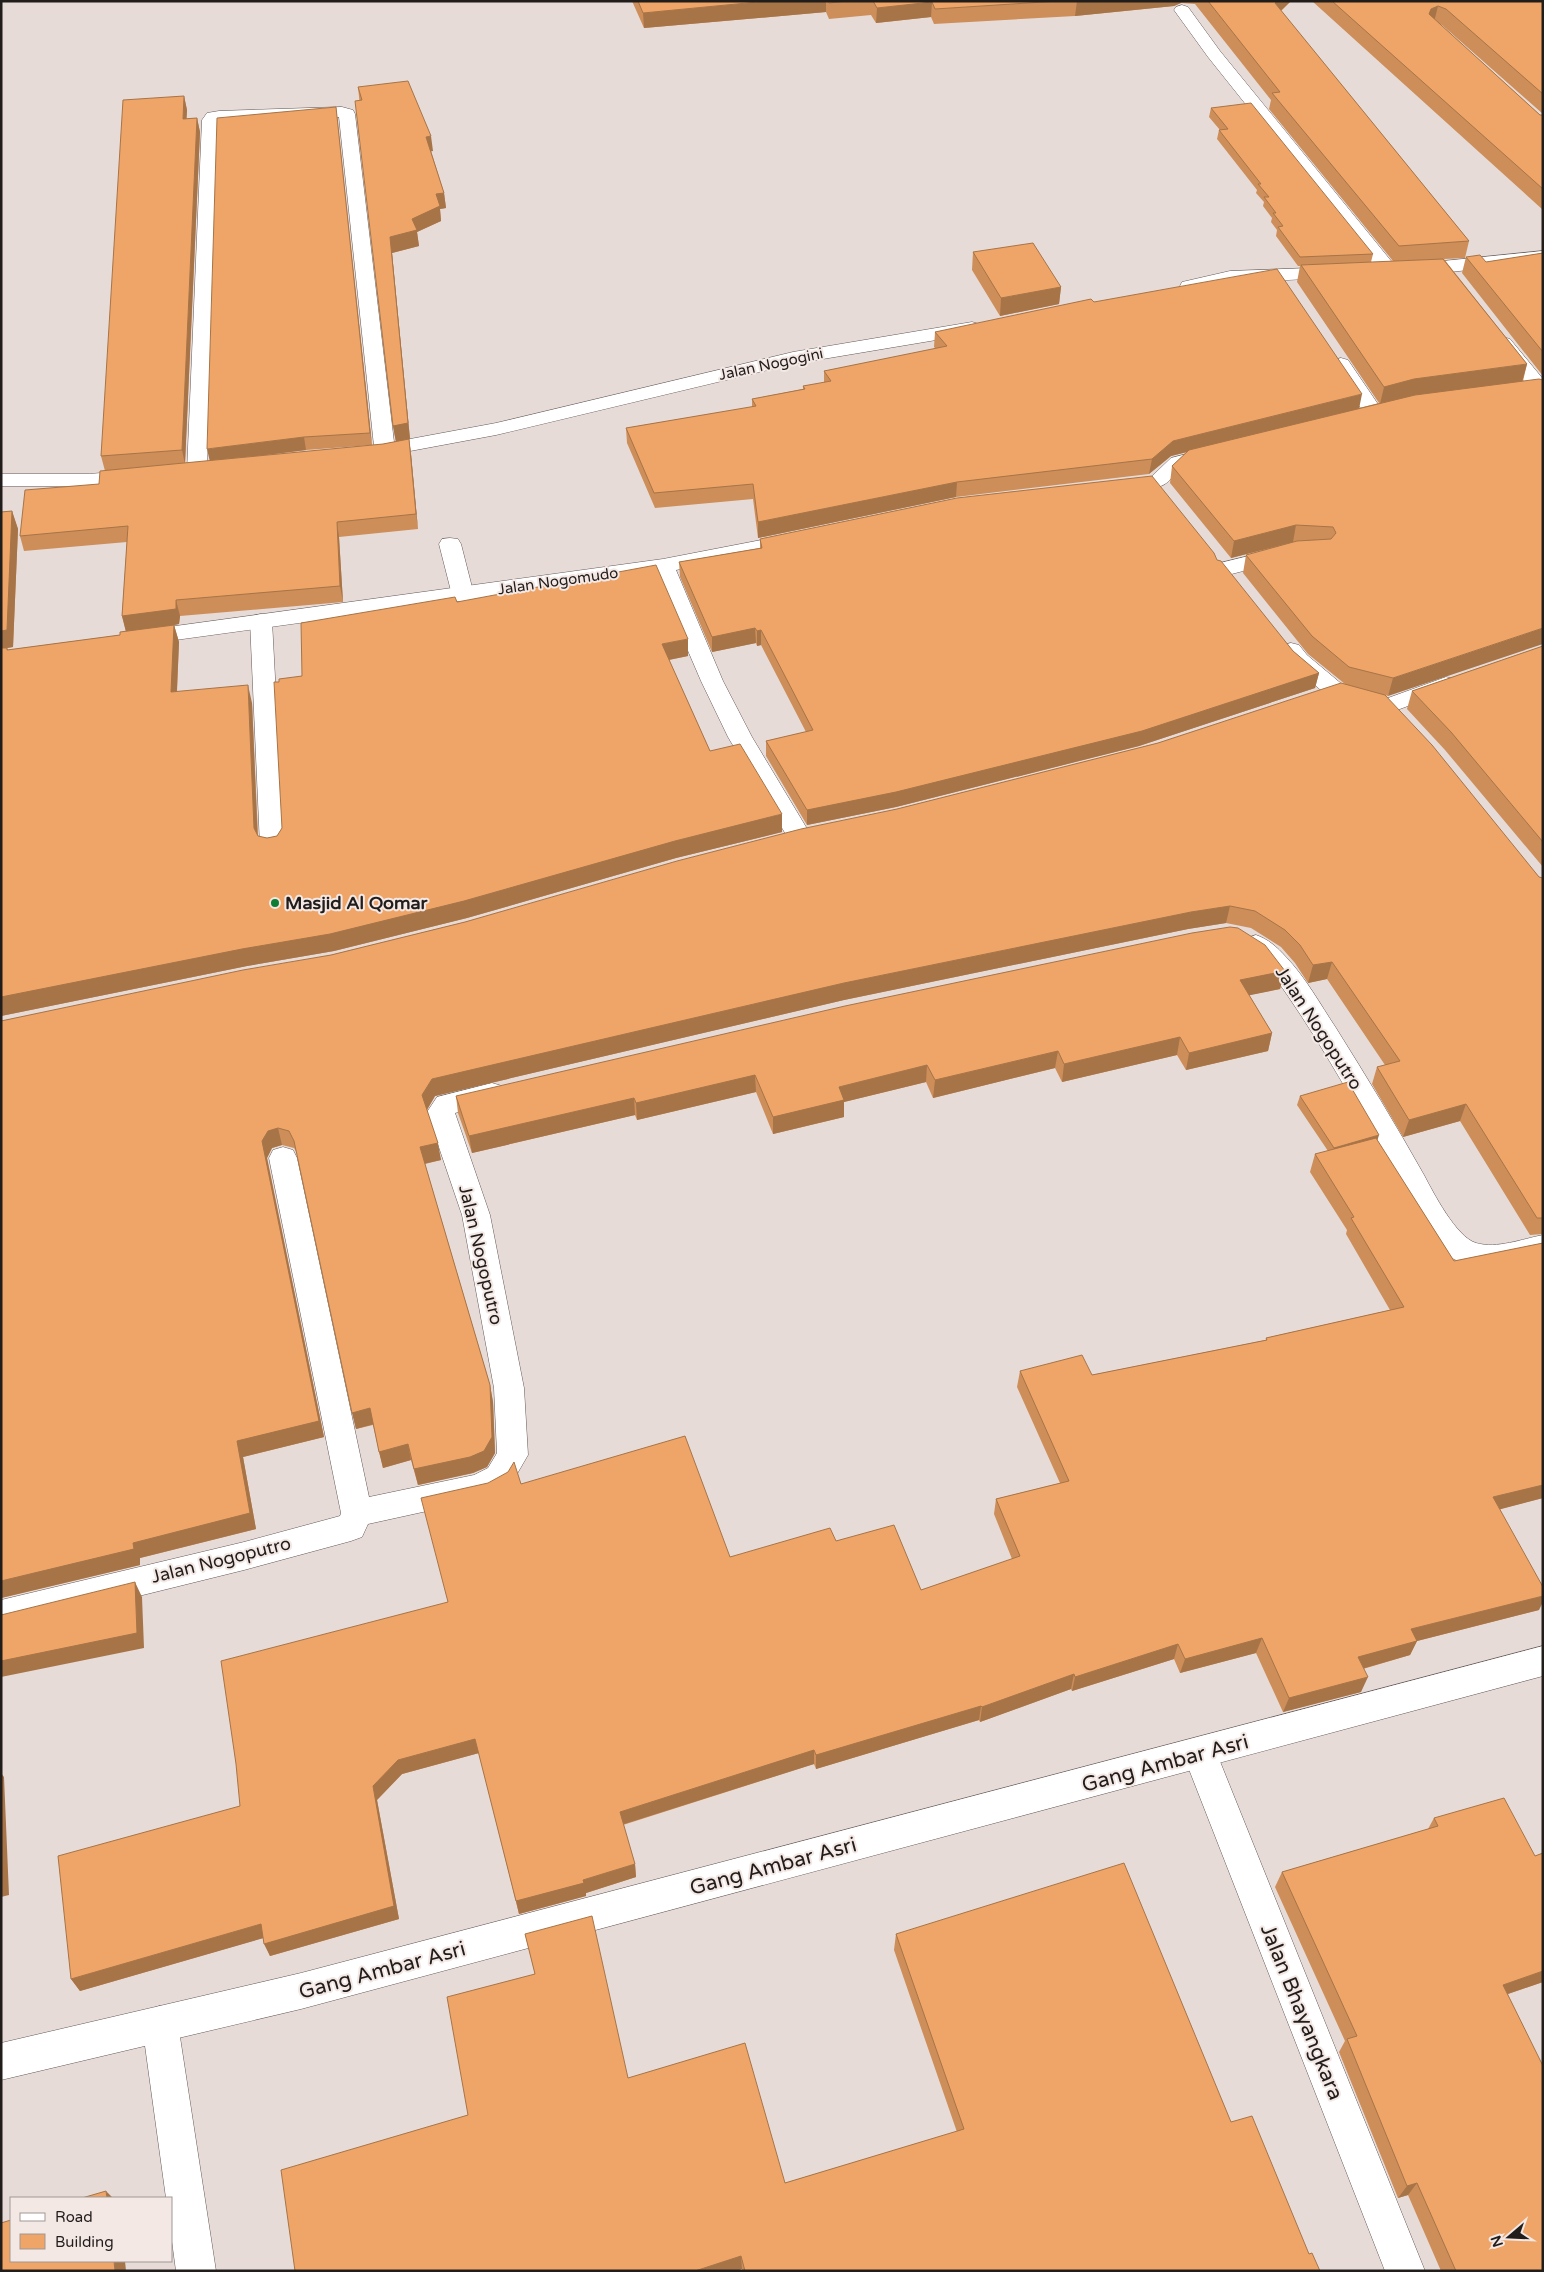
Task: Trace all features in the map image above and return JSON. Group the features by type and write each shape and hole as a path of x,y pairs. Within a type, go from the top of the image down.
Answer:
{"street":[{"path":"1182,10 1389,271"},
{"path":"177,473 206,470 210,120 213,117 220,116 342,112 348,115 385,452"},
{"path":"1172,289 1230,277 1389,271 1451,276 1543,256"},
{"path":"1281,275 1292,292"},
{"name":"Jalan Nogogini","path":"355,454 385,452 496,429 793,358 988,326"},
{"path":"1492,328 1541,389"},
{"path":"1330,348 1374,413"},
{"path":"1519,390 1541,389"},
{"path":"1153,488 1178,462 1226,451"},
{"path":"1,480 88,480 157,474"},
{"name":"Jalan Nogomudo","path":"117,641 463,595 663,566 819,534"},
{"path":"450,544 463,595"},
{"path":"1238,587 1218,562 1293,550 1303,552"},
{"path":"663,566 712,681 740,737 800,837"},
{"path":"261,621 272,846"},
{"path":"1281,638 1299,660 1336,691 1389,706 1408,726"},
{"path":"1389,706 1467,677"},
{"path":"1308,700 1336,691"},
{"name":"Jalan Nogoputro","path":"1234,935 1241,936 1257,945 1271,955 1286,971 1350,1073 1430,1211 1456,1245 1468,1252 1489,1256 1543,1246"},
{"name":"Jalan Nogoputro","path":"1,1615 244,1556 351,1527 357,1513 480,1487 499,1477 513,1455 509,1388 476,1215 441,1112 447,1104 521,1086"},
{"path":"283,1158 357,1513"},
{"name":"Gang Ambar Asri","path":"1,2062 301,1991 1200,1754 1543,1661"},
{"name":"Jalan Bhayangkara","path":"1200,1754 1405,2271"},
{"path":"160,2024 196,2271"}],"building":[{"path":"638,1 768,1 643,13"},
{"path":"828,1 847,1 829,3"},
{"path":"873,1 1059,1 935,9 932,2 877,8"},
{"path":"1208,1 1277,1 1275,3 1469,241 1399,246 1272,93 1280,92"},
{"path":"1332,1 1543,1 1543,94 1446,9 1438,6 1431,9 1429,14 1540,115 1543,115 1543,189"},
{"path":"408,81 431,136 426,137 444,193 436,194 440,206 412,219 417,230 390,237 408,423 393,426 355,101 362,100 358,87"},
{"path":"184,96 183,119 197,118 182,450 101,456 123,100"},
{"path":"1251,103 1373,254 1300,257 1278,227 1283,226 1264,197 1269,197 1258,184 1261,184 1219,130 1228,129 1211,108"},
{"path":"336,107 370,433 304,437 207,449 217,118"},
{"path":"1033,243 1061,287 1001,298 973,252"},
{"path":"1543,253 1543,352 1466,257 1480,255 1486,262"},
{"path":"1443,259 1527,364 1414,379 1384,387 1301,265"},
{"path":"1277,269 1362,394 1173,441 1152,459 957,482 758,522 753,484 654,493 626,428 756,406 752,399 805,389 803,386 831,381 824,371 947,346 935,332 1091,299 1094,302"},
{"path":"1543,380 1543,628 1393,678 1349,667 1312,636 1246,555 1297,541 1331,539 1336,533 1333,527 1296,525 1234,541 1172,466 1189,450 1415,395"},
{"path":"409,439 416,514 337,522 340,586 176,600 176,609 122,616 128,526 20,536 25,490 99,484 100,471 383,444"},
{"path":"1152,476 1214,553 1217,560 1221,561 1293,651 1319,673 1142,731 896,792 807,810 766,741 813,730 761,630 757,631 755,628 712,637 679,562 762,548 760,539 957,498"},
{"path":"12,511 7,630 1,631 1,512"},
{"path":"656,565 688,639 662,644 710,751 740,744 782,814 675,841 464,901 330,934 242,949 1,997 1,648 7,648 7,650 120,635 120,632 174,625 171,692 248,685 254,828 258,836 267,838 277,836 282,828 274,682 279,682 279,679 302,676 301,623 455,597 457,602"},
{"path":"1543,646 1543,842 1451,732 1412,691"},
{"path":"1341,683 1385,695 1432,745 1539,877 1543,878 1543,1218 1537,1218 1466,1104 1409,1120 1377,1067 1400,1061 1332,962 1313,965 1300,945 1285,930 1255,911 1230,906 1191,912 844,983 432,1079 422,1095 438,1143 420,1147 490,1385 492,1437 484,1451 470,1457 414,1469 408,1444 379,1452 370,1408 352,1413 294,1141 289,1131 278,1128 268,1131 262,1141 319,1421 237,1441 250,1513 133,1543 134,1549 1,1581 1,1021 243,970 331,955 465,922 677,861 801,829 897,809 1158,743"},
{"path":"1230,927 1238,928 1265,945 1285,971 1240,980 1272,1033 1189,1053 1180,1037 1064,1064 1058,1051 935,1080 927,1065 839,1087 844,1100 773,1117 755,1075 636,1103 634,1098 469,1136 456,1096 845,1006 1192,933"},
{"path":"1348,1082 1379,1135 1334,1148 1300,1096"},
{"path":"1376,1138 1454,1261 1543,1243 1543,1485 1493,1497 1543,1587 1543,1596 1411,1629 1417,1641 1358,1657 1368,1677 1289,1698 1262,1638 1185,1659 1178,1644 1075,1677 1074,1674 982,1707 816,1755 814,1750 620,1812 635,1864 583,1880 584,1883 516,1901 475,1739 398,1760 373,1786 394,1906 264,1944 261,1924 71,1979 58,1856 240,1806 221,1661 448,1602 421,1498 488,1483 508,1472 514,1462 521,1484 685,1436 730,1557 830,1528 836,1541 894,1525 921,1590 1020,1556 996,1499 1069,1481 1020,1371 1082,1355 1092,1375 1267,1340 1266,1338 1404,1307 1351,1218 1354,1217 1315,1154"},
{"path":"135,1582 137,1633 1,1661 1,1615"},
{"path":"1504,1798 1535,1856 1543,1853 1543,1971 1503,1985 1543,2066 1543,2271 1456,2271 1417,2183 1407,2186 1347,2039 1357,2036 1282,1872 1438,1826 1434,1818"},
{"path":"1124,1863 1231,2122 1252,2116 1309,2254 1312,2253 1320,2271 745,2271 741,2256 695,2271 295,2271 281,2170 468,2115 447,1997 535,1974 525,1934 592,1916 628,2078 745,2043 785,2183 964,2129 896,1934"},
{"path":"106,2191 107,2197 85,2197"},
{"path":"10,2220 10,2262 114,2262 115,2271 1,2271 1,2223"}],"place":[{"name":"Masjid Al Qomar","path":"275,903"}]}
